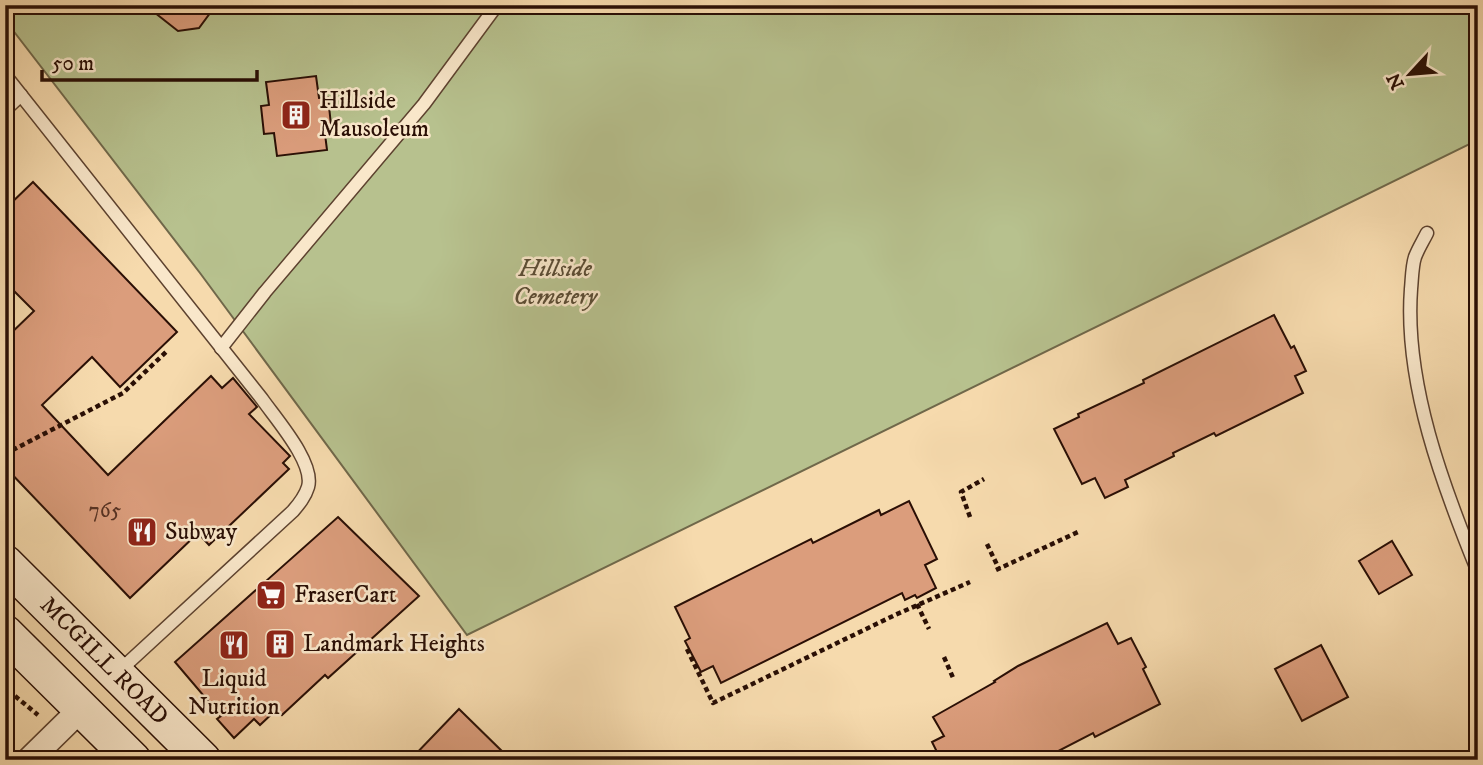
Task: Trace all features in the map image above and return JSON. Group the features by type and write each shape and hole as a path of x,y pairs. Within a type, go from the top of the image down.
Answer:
{"main road":[{"name":"MCGILL ROAD","path":"5,563 203,760"},
{"name":"MCGILL ROAD","path":"5,633 132,760"},
{"path":"82,708 117,673"}],"street":[{"path":"29,760 82,708"}],"lane":[{"path":"221,348 424,104 497,5"},
{"path":"5,75 262,399 308,470 309,485 303,499 293,511 117,673"},
{"path":"5,110 21,95"},
{"path":"1427,233 1414,258 1410,335 1423,404 1447,494 1478,572"}],"path":[{"path":"5,454 123,393 166,352"},
{"path":"970,517 961,492 985,479"},
{"path":"987,544 998,569 1078,532"},
{"path":"687,649 713,703 917,604 970,582"},
{"path":"917,604 929,629"},
{"path":"944,657 954,680"},
{"path":"15,696 41,718"},
{"path":"75,752 81,760"}],"green space":[{"name":"Hillside Cemetery","path":"5,5 1478,5 1478,140 467,635 200,273 5,20"}],"building":[{"path":"145,5 216,5 199,28 178,31"},
{"name":"Hillside Mausoleum","path":"316,76 319,98 328,97 331,125 324,126 327,150 277,156 274,133 264,134 261,106 269,105 266,82"},
{"path":"33,182 177,332 120,387 92,357 42,405 108,475 211,376 222,388 233,378 257,407 249,414 290,456 283,463 289,469 209,545 198,533 130,598 5,467 5,339 34,311 5,282 5,209"},
{"path":"1274,315 1306,371 1295,376 1303,393 1216,436 1214,433 1173,453 1174,456 1125,480 1128,487 1105,498 1095,478 1082,484 1054,429 1079,417 1078,414 1144,383 1143,380"},
{"path":"909,501 937,559 925,565 936,588 917,598 915,595 905,600 902,593 721,683 713,666 701,672 685,641 690,638 675,607 811,539 813,543 879,510 881,515"},
{"name":"Landmark Heights","path":"338,517 419,596 328,678 325,675 282,715 277,709 260,725 254,719 234,738 217,719 221,716 175,662"},
{"path":"1392,541 1412,575 1379,594 1359,561"},
{"path":"1107,623 1118,644 1131,638 1160,704 1095,737 1093,733 1041,760 941,760 932,742 944,736 933,717 1018,666"},
{"path":"1321,645 1348,697 1302,721 1275,669"},
{"path":"459,709 511,760 410,760"}],"place":[{"name":"Hillside Mausoleum","path":"296,115"},
{"name":"Subway","path":"142,532"},
{"name":"FraserCart","path":"271,595"},
{"name":"Landmark Heights","path":"280,644"},
{"name":"Liquid Nutrition","path":"234,645"}]}
